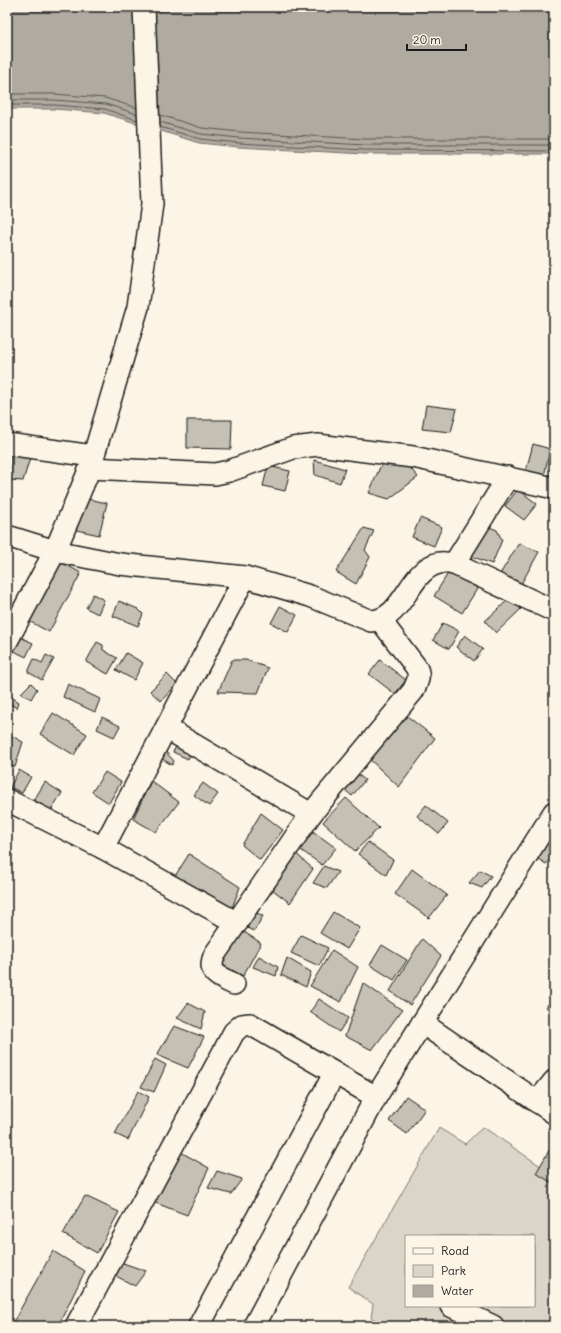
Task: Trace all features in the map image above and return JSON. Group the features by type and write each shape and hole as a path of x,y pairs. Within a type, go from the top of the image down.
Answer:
{"street":[{"path":"7,641 55,551 92,462 101,427 138,307 152,204 144,7"},
{"path":"7,444 92,462 216,474 229,471 293,448 318,445 412,457 554,488"},
{"path":"454,564 508,478"},
{"path":"7,536 55,551 120,564 245,577 310,596 371,621 381,620 390,615 426,568 440,563 454,564 554,610"},
{"path":"102,848 245,577"},
{"path":"234,984 218,976 213,971 212,961 311,814 413,691 418,682 419,672 381,620"},
{"path":"166,728 311,814"},
{"path":"7,800 102,848 237,924"},
{"path":"254,1326 376,1097 554,812"},
{"path":"422,1023 554,1113"},
{"path":"76,1326 234,1032 242,1025 250,1024 376,1097"},
{"path":"199,1326 334,1074"},
{"path":"537,1102 554,1081"},
{"path":"453,1307 493,1326"}],"green space":[{"path":"483,1127 554,1175 554,1326 391,1326 371,1318 373,1304 348,1287 439,1128 465,1144"}],"water":[{"path":"7,7 554,7 554,154 364,154 238,147 199,143 104,113 54,109 7,109"}],"building":[{"path":"426,405 457,409 451,432 422,429"},
{"path":"187,420 232,420 231,449 187,448"},
{"path":"533,444 550,449 544,476 526,471"},
{"path":"11,456 30,458 23,481 9,480"},
{"path":"314,460 345,469 340,483 315,475"},
{"path":"383,460 404,461 418,477 389,499 369,493"},
{"path":"268,466 290,471 285,491 263,486"},
{"path":"518,489 537,504 524,520 505,506"},
{"path":"88,499 107,503 99,535 72,529"},
{"path":"420,518 442,527 434,546 412,537"},
{"path":"484,525 497,530 502,540 492,564 471,556"},
{"path":"364,528 374,531 365,550 370,557 356,584 336,572"},
{"path":"519,543 539,552 521,584 500,574"},
{"path":"61,562 81,573 49,632 29,621"},
{"path":"450,570 474,585 477,589 462,613 434,596"},
{"path":"93,594 104,600 98,614 86,608"},
{"path":"510,598 521,609 496,633 485,621"},
{"path":"119,601 138,609 143,614 138,626 113,616"},
{"path":"280,606 297,615 288,632 271,623"},
{"path":"443,623 459,631 449,649 433,640"},
{"path":"465,635 483,649 474,661 456,647"},
{"path":"20,637 33,643 26,657 14,651"},
{"path":"97,642 103,645 103,650 117,658 108,674 86,662"},
{"path":"126,653 143,663 134,680 116,670"},
{"path":"46,655 54,659 42,680 28,672 34,659 42,663"},
{"path":"232,660 246,660 268,668 258,693 218,692"},
{"path":"380,660 406,680 395,694 369,674"},
{"path":"167,674 177,684 161,701 150,691"},
{"path":"31,683 37,689 31,699 21,693"},
{"path":"68,684 100,699 95,712 63,697"},
{"path":"7,694 19,702 17,708 7,702"},
{"path":"402,712 435,738 399,787 365,755"},
{"path":"53,713 87,734 74,755 40,734"},
{"path":"102,717 120,726 114,737 97,729"},
{"path":"10,735 23,742 15,767 7,764 7,743"},
{"path":"178,743 192,750 188,759 173,752"},
{"path":"163,749 174,761 172,765 159,757"},
{"path":"19,770 31,777 22,793 10,787"},
{"path":"352,770 365,780 352,796 339,785"},
{"path":"105,772 121,782 109,803 92,792"},
{"path":"151,781 179,802 156,832 133,819"},
{"path":"45,782 62,793 51,810 34,800"},
{"path":"203,783 218,794 209,806 194,795"},
{"path":"346,798 379,828 355,851 323,822"},
{"path":"426,805 448,823 439,834 417,816"},
{"path":"261,813 283,830 260,860 242,845"},
{"path":"307,827 336,848 322,865 295,846"},
{"path":"553,835 554,854 546,864 535,857"},
{"path":"368,842 393,860 386,875 358,854"},
{"path":"291,849 313,869 290,903 268,886"},
{"path":"189,854 240,887 230,913 175,876"},
{"path":"324,866 338,872 327,888 313,883"},
{"path":"412,869 447,895 429,918 395,894"},
{"path":"480,870 491,876 482,888 469,883"},
{"path":"251,910 263,916 254,931 241,925"},
{"path":"333,912 360,928 347,949 320,933"},
{"path":"238,928 261,943 243,976 217,962"},
{"path":"301,935 328,948 319,966 291,953"},
{"path":"422,939 441,956 410,1005 390,991"},
{"path":"382,945 407,960 394,980 370,965"},
{"path":"332,950 358,967 341,1002 310,986"},
{"path":"259,956 278,967 276,976 253,967"},
{"path":"287,958 311,972 306,987 281,975"},
{"path":"363,983 402,1010 372,1050 345,1036"},
{"path":"554,997 554,1014 546,1007"},
{"path":"319,999 348,1018 339,1032 310,1012"},
{"path":"188,1003 205,1012 201,1029 177,1018"},
{"path":"174,1026 204,1037 188,1068 157,1055"},
{"path":"155,1059 166,1065 154,1092 141,1087"},
{"path":"138,1091 149,1097 128,1140 115,1134"},
{"path":"406,1096 425,1109 407,1134 389,1121"},
{"path":"554,1142 554,1184 536,1173"},
{"path":"179,1151 209,1168 187,1215 153,1202"},
{"path":"217,1171 242,1179 231,1194 208,1188"},
{"path":"85,1196 119,1212 97,1253 63,1234"},
{"path":"53,1251 85,1271 58,1326 11,1326"},
{"path":"123,1263 146,1271 135,1286 114,1275"}]}
